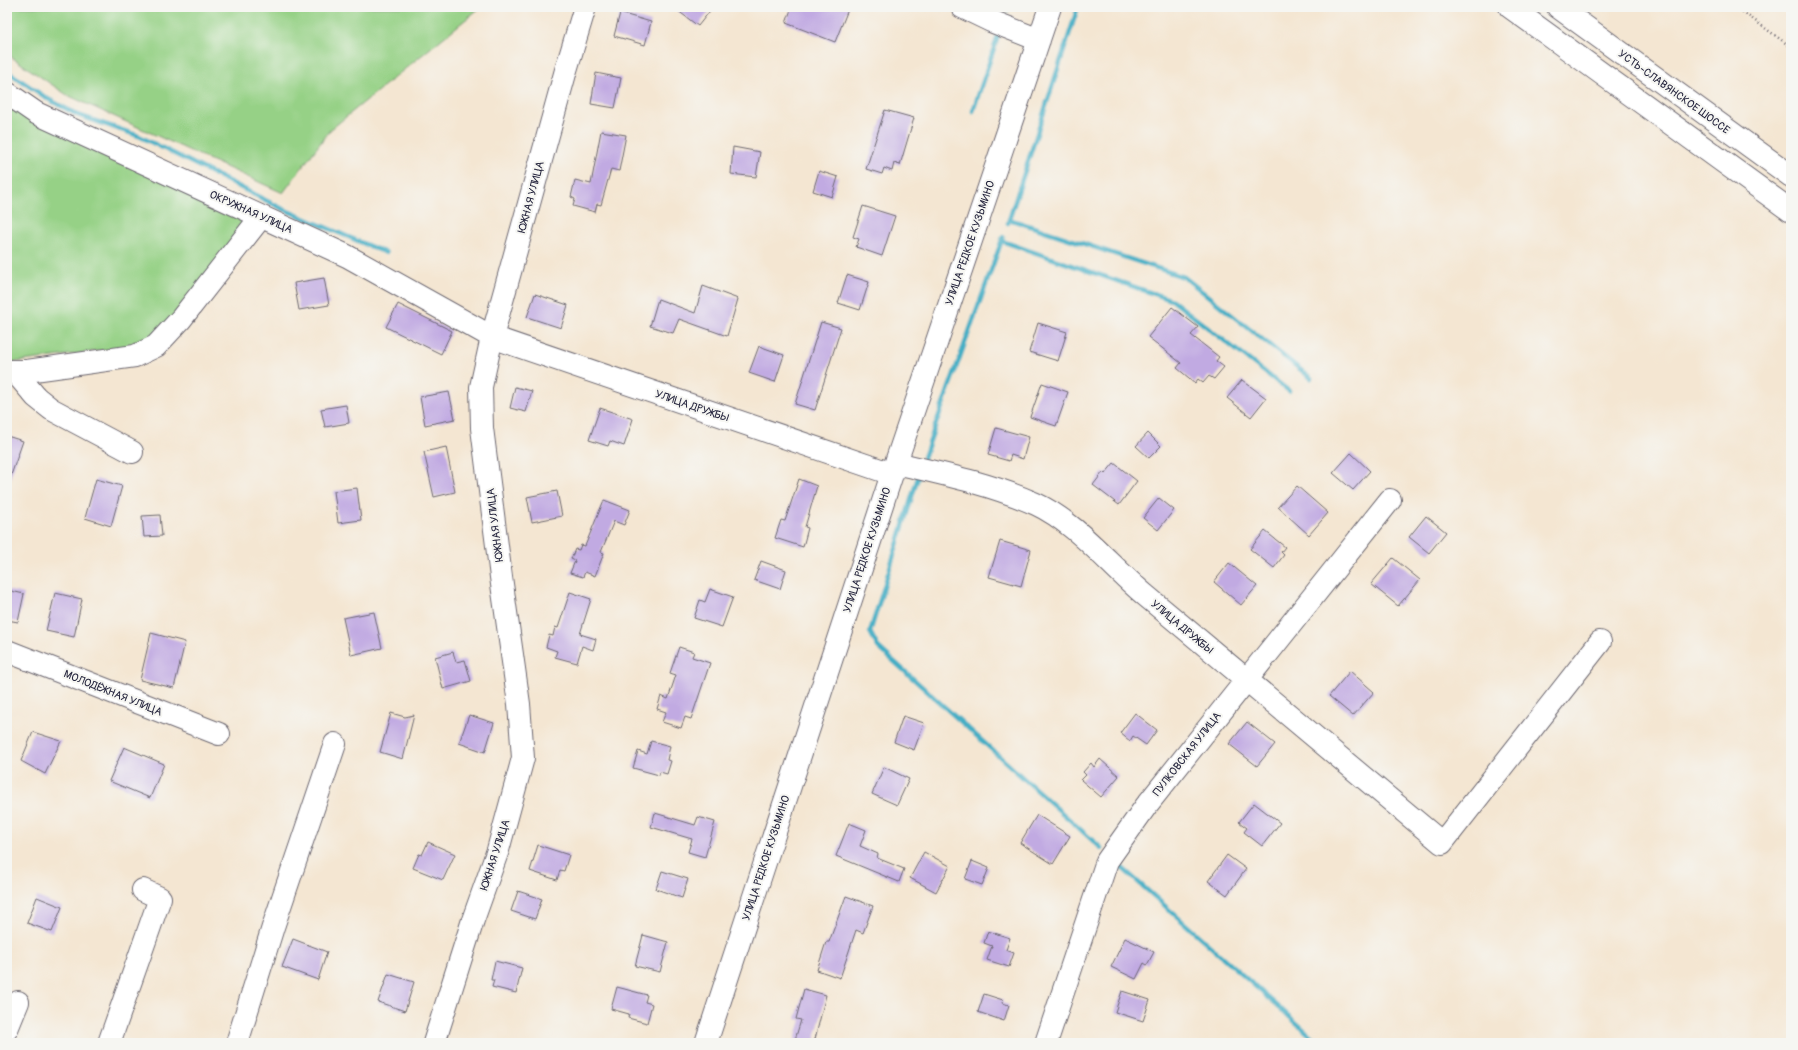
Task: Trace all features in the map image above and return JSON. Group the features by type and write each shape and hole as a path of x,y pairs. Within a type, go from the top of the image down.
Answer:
{"street":[{"name":"ЮЖНАЯ УЛИЦА","path":"434,1043 473,920 498,850 524,758 520,704 501,577 482,428 481,387 492,337 585,7"},
{"path":"962,7 1038,43"},
{"path":"985,7 1038,43"},
{"name":"УЛИЦА РЕДКОЕ КУЗЬМИНО","path":"706,1043 894,468 1050,7"},
{"path":"1510,7 1791,211"},
{"name":"УСТЬ-СЛАВЯНСКОЕ ШОССЕ","path":"1558,7 1791,176"},
{"name":"ОКРУЖНАЯ УЛИЦА","path":"7,93 36,113 347,256 492,337"},
{"path":"11,371 27,372 134,356 156,346 181,319 261,217"},
{"name":"УЛИЦА ДРУЖБЫ","path":"492,337 894,468 966,480 1037,504 1060,518 1142,593 1442,844 1600,642"},
{"path":"11,371 36,397 51,409 132,452"},
{"name":"ПУЛКОВСКАЯ УЛИЦА","path":"1046,1043 1107,861 1146,806 1245,679 1390,500"},
{"name":"МОЛОДЁЖНАЯ УЛИЦА","path":"7,651 219,734"},
{"path":"237,1043 273,927 335,744"},
{"path":"109,1043 160,898 143,890"},
{"path":"7,1029 18,1002"}],"path":[{"path":"1736,7 1791,47"}],"green space":[{"path":"7,7 481,7 330,130 283,193 67,95 7,54"},
{"path":"7,98 239,212 246,223 167,329 135,346 16,362 7,361"}],"building":[{"path":"673,7 713,7 698,26"},
{"path":"792,7 849,7 835,42 786,23"},
{"path":"620,13 651,22 645,45 614,36"},
{"path":"596,73 621,78 615,108 591,104"},
{"path":"885,110 914,118 900,165 894,163 892,171 884,168 882,174 866,169"},
{"path":"601,131 626,135 619,171 611,169 601,205 597,204 595,212 573,206 575,199 571,197 575,180 591,184"},
{"path":"733,147 760,152 756,177 731,174"},
{"path":"819,171 838,177 832,197 813,191"},
{"path":"863,206 895,216 882,256 856,247 859,239 853,237"},
{"path":"847,275 869,282 860,310 838,303"},
{"path":"324,278 329,305 299,310 294,283"},
{"path":"703,286 738,299 727,336 679,319 673,333 650,326 658,299 695,313"},
{"path":"535,294 568,305 561,328 527,317"},
{"path":"398,304 452,331 441,354 386,327"},
{"path":"1172,307 1198,327 1191,335 1219,357 1216,361 1224,367 1214,379 1209,376 1203,383 1198,379 1195,383 1177,368 1181,363 1148,337"},
{"path":"821,322 841,328 815,410 795,404"},
{"path":"1038,323 1067,332 1058,361 1029,352"},
{"path":"759,346 784,355 775,382 749,373"},
{"path":"1242,380 1266,398 1251,417 1227,398"},
{"path":"1042,383 1068,392 1056,426 1030,417"},
{"path":"515,387 532,391 526,412 510,408"},
{"path":"449,392 455,419 425,425 420,397"},
{"path":"346,405 349,423 325,427 321,409"},
{"path":"600,408 633,419 624,446 610,441 608,446 589,440"},
{"path":"996,428 1029,437 1023,459 1011,455 1009,461 988,455"},
{"path":"1148,433 1161,446 1149,458 1136,446"},
{"path":"7,436 23,441 9,481 7,481"},
{"path":"446,447 455,492 434,497 424,452"},
{"path":"1351,453 1370,471 1353,490 1333,473"},
{"path":"1114,463 1137,481 1119,505 1093,485 1103,472 1105,474"},
{"path":"96,479 122,486 111,526 85,518"},
{"path":"799,479 817,486 805,527 808,528 803,547 775,538 781,520 785,521"},
{"path":"1297,486 1328,513 1309,535 1278,507"},
{"path":"357,488 361,520 338,523 334,491"},
{"path":"557,491 562,516 532,522 527,497"},
{"path":"1159,498 1174,510 1158,530 1143,518"},
{"path":"604,500 630,510 624,525 614,521 601,552 604,553 595,576 585,572 583,577 570,573 575,561 571,559 575,549 579,550 581,545 585,546"},
{"path":"160,515 162,536 144,537 142,516"},
{"path":"1426,516 1446,532 1429,553 1409,537"},
{"path":"1265,531 1285,547 1281,552 1284,555 1274,568 1250,549"},
{"path":"1000,541 1031,550 1021,586 989,577"},
{"path":"1393,558 1420,580 1398,606 1371,584"},
{"path":"761,561 786,570 780,589 754,580"},
{"path":"1229,563 1257,586 1241,605 1214,582"},
{"path":"710,589 733,597 722,627 694,618 700,600 705,602"},
{"path":"7,590 24,594 18,622 7,620"},
{"path":"570,592 591,599 580,634 596,639 593,650 582,646 577,663 555,657 557,651 546,647 549,635 553,636 555,627 558,628"},
{"path":"55,593 82,599 74,637 46,631"},
{"path":"374,612 382,648 351,655 343,618"},
{"path":"151,633 185,642 174,688 140,680"},
{"path":"679,647 694,652 692,657 710,663 691,719 685,717 681,728 662,722 666,712 657,709 661,696 668,699 676,675 670,673"},
{"path":"453,652 456,662 465,660 471,681 443,689 435,657"},
{"path":"1350,671 1374,692 1353,716 1329,696"},
{"path":"391,713 405,717 414,715 403,759 380,752"},
{"path":"1135,713 1157,730 1146,745 1133,736 1130,741 1120,733"},
{"path":"469,715 494,723 485,752 459,743"},
{"path":"903,716 924,723 914,750 894,742"},
{"path":"1247,722 1275,744 1257,766 1229,744"},
{"path":"33,732 61,741 45,774 21,761"},
{"path":"651,741 670,746 667,760 671,761 667,774 660,772 659,775 633,768 638,751 647,754"},
{"path":"124,747 164,764 150,798 109,781"},
{"path":"1100,759 1119,776 1101,797 1081,780 1086,775 1083,772 1091,763 1094,767"},
{"path":"884,767 909,779 897,805 872,794"},
{"path":"1254,803 1280,823 1262,846 1244,832 1247,828 1239,822"},
{"path":"655,813 695,825 698,817 715,822 705,857 688,852 692,839 651,827"},
{"path":"1037,815 1070,836 1053,864 1020,843"},
{"path":"849,823 866,830 860,846 878,854 877,858 904,869 899,882 836,856"},
{"path":"428,842 455,854 443,880 413,868 419,854 422,855"},
{"path":"538,845 569,855 564,871 560,870 557,880 530,871"},
{"path":"924,852 950,866 936,892 910,878"},
{"path":"1227,855 1246,869 1227,895 1208,881"},
{"path":"972,861 989,868 982,885 965,879"},
{"path":"662,871 688,879 682,898 656,889"},
{"path":"518,891 542,899 535,919 511,911"},
{"path":"846,896 873,906 863,933 856,930 840,978 817,970 826,942 829,942"},
{"path":"37,897 62,907 52,932 27,923"},
{"path":"988,931 1010,938 1006,950 1014,953 1009,967 987,960 992,946 984,943"},
{"path":"643,935 668,942 660,972 635,966"},
{"path":"1125,938 1154,952 1147,965 1144,963 1136,979 1111,967"},
{"path":"293,939 327,952 318,980 282,967"},
{"path":"495,961 522,968 516,993 492,987 494,980 491,980"},
{"path":"388,974 414,982 405,1011 378,1002"},
{"path":"617,987 647,995 645,1002 652,1004 647,1023 628,1018 629,1014 611,1009"},
{"path":"804,989 826,995 814,1043 794,1043 801,1020 796,1019"},
{"path":"1122,991 1150,1000 1143,1021 1115,1012"},
{"path":"984,994 1003,1000 1002,1003 1009,1005 1004,1021 978,1012"}],"waterway":[{"path":"1008,223 1078,7"},
{"path":"973,111 999,33"},
{"path":"7,71 48,99 78,115 139,136 283,209 386,253"},
{"path":"1009,219 1184,277 1311,378"},
{"path":"922,463 1003,237"},
{"path":"1002,241 1172,300 1289,391"},
{"path":"919,474 870,632 878,647 1101,848"},
{"path":"1119,865 1319,1043"}]}
